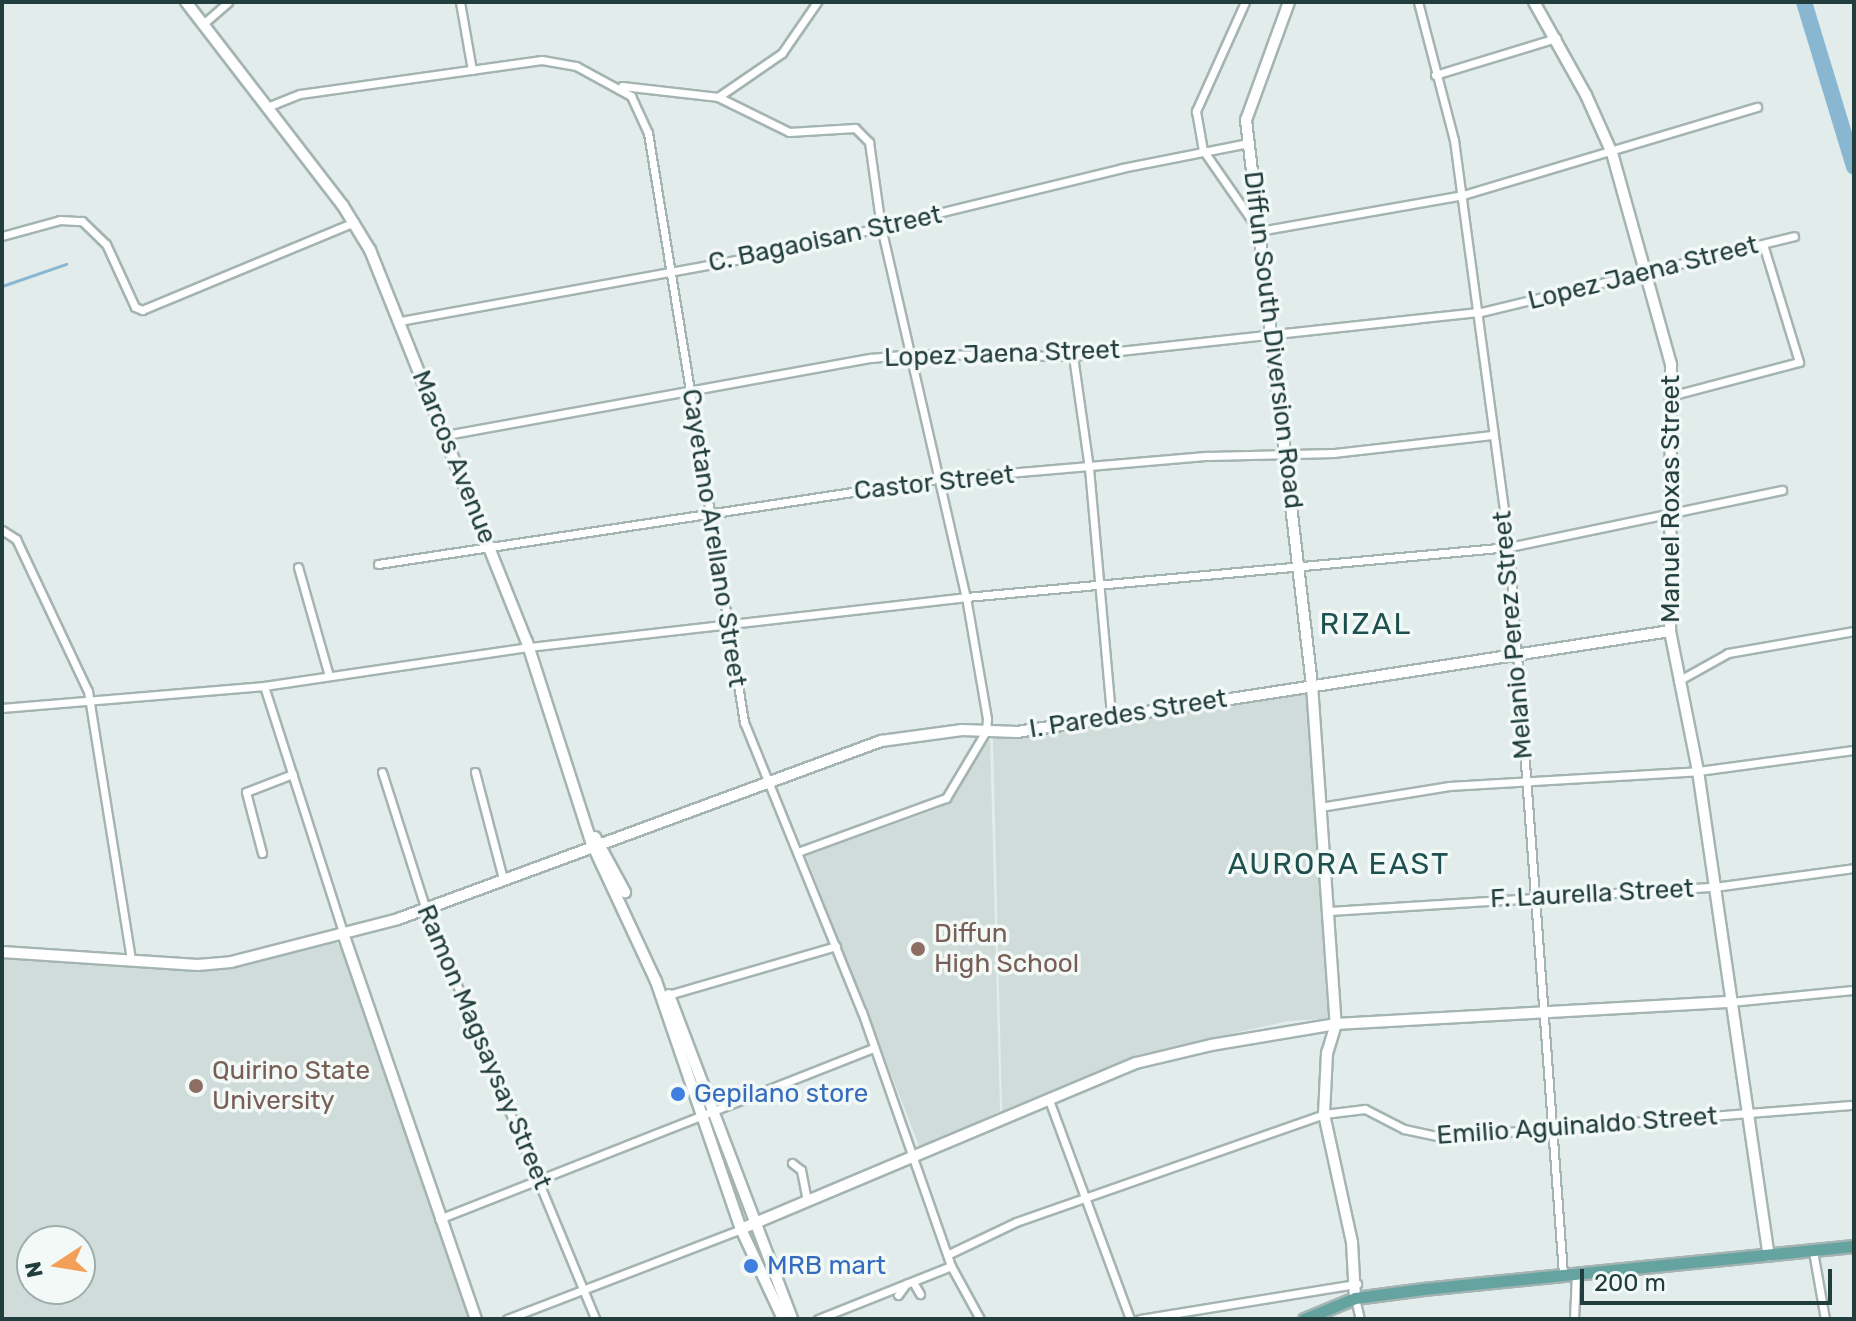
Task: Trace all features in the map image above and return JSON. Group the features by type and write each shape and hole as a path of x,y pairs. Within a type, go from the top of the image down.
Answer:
{"main road":[{"path":"1304,1319 1355,1298 1854,1246"}],"street":[{"name":"Marcos Avenue","path":"186,2 354,222 400,321 529,647 594,839 666,995 705,1116 783,1319"},
{"path":"203,24 228,2"},
{"path":"460,2 472,70"},
{"path":"718,97 782,53 817,2"},
{"path":"1245,2 1198,97 1197,128 1203,150 1259,231 1463,195 1612,153 1757,107"},
{"name":"Diffun South Diversion Road","path":"1289,2 1247,109 1248,143 1275,336 1302,567 1336,1024 1327,1053 1324,1114 1357,1284 1355,1298"},
{"name":"Melanio Perez Street","path":"1418,2 1454,140 1481,312 1493,435 1509,547 1542,1014 1574,1319"},
{"name":"Manuel Roxas Street","path":"1534,2 1556,38 1612,153 1646,272 1674,395 1668,517 1670,631 1698,771 1769,1256"},
{"path":"1435,75 1480,66 1556,38"},
{"path":"267,107 300,94 558,61 622,86 718,97 800,136 855,128 864,132 881,227 966,597 986,731 946,798 798,852"},
{"name":"Cayetano Arellano Street","path":"622,86 648,133 668,272 691,391 744,722 836,946 951,1266 980,1319"},
{"name":"C. Bagaoisan Street","path":"400,321 668,272 881,227 1203,150 1248,143"},
{"path":"2,236 60,220 82,221 106,244 135,307 142,310 354,222"},
{"name":"Lopez Jaena Street","path":"446,435 912,354 1073,356 1481,312 1794,236"},
{"path":"1674,395 1799,362 1763,244"},
{"path":"1073,356 1089,468 1111,714"},
{"name":"Castor Street","path":"378,564 710,510 938,479 1208,456 1289,455 1493,435"},
{"path":"2,708 264,686 529,647 966,597 1509,547 1668,517 1782,490"},
{"path":"2,530 16,539 89,702 131,958"},
{"path":"298,567 329,676"},
{"name":"I. Paredes Street","path":"2,952 131,958 198,965 231,962 344,936 426,910 594,839 881,741 986,731 1017,732 1111,714 1670,631"},
{"path":"1678,681 1728,653 1854,631"},
{"path":"264,686 344,936 476,1319"},
{"path":"1320,807 1449,786 1698,771 1854,750"},
{"name":"Ramon Magsaysay Street","path":"382,772 426,910 541,1180 595,1319"},
{"path":"475,772 503,879"},
{"path":"262,853 246,792 293,774"},
{"name":"F. Laurella Street","path":"1329,911 1714,887 1854,868"},
{"path":"666,995 836,946"},
{"path":"507,1319 747,1226 1136,1063 1336,1024 1731,1002 1854,990"},
{"path":"439,1219 871,1049"},
{"path":"1049,1100 1084,1202 1130,1319"},
{"name":"Emilio Aguinaldo Street","path":"949,1254 1016,1222 1084,1202 1324,1114 1365,1109 1425,1136 1854,1105"},
{"path":"792,1163 801,1170 807,1200"},
{"name":"Marcos Avenue","path":"747,1226 792,1319"},
{"path":"1813,1251 1825,1319"},
{"path":"818,1319 951,1266"},
{"path":"910,1283 920,1294"},
{"path":"898,1295 910,1283"},
{"path":"1140,1319 1357,1284"},
{"path":"1355,1298 1360,1319"}],"shaded area":[{"path":"1309,694 1334,1018 1288,1021 1136,1055 1002,1111 993,739"},
{"name":"Diffun High School","path":"990,739 1000,1111 920,1148 806,856 940,808"},
{"name":"Quirino State University","path":"335,942 343,949 470,1319 2,1319 2,958 212,971"}],"waterway":[{"path":"1804,2 1854,167"},
{"path":"2,286 66,264"}],"place":[{"name":"Diffun High School","path":"918,949"},
{"name":"Quirino State University","path":"196,1086"},
{"name":"Gepilano store","path":"678,1094"},
{"name":"MRB mart","path":"751,1266"}],"district":[{"name":"RIZAL","path":"1366,624"},
{"name":"AURORA EAST","path":"1339,864"}]}
